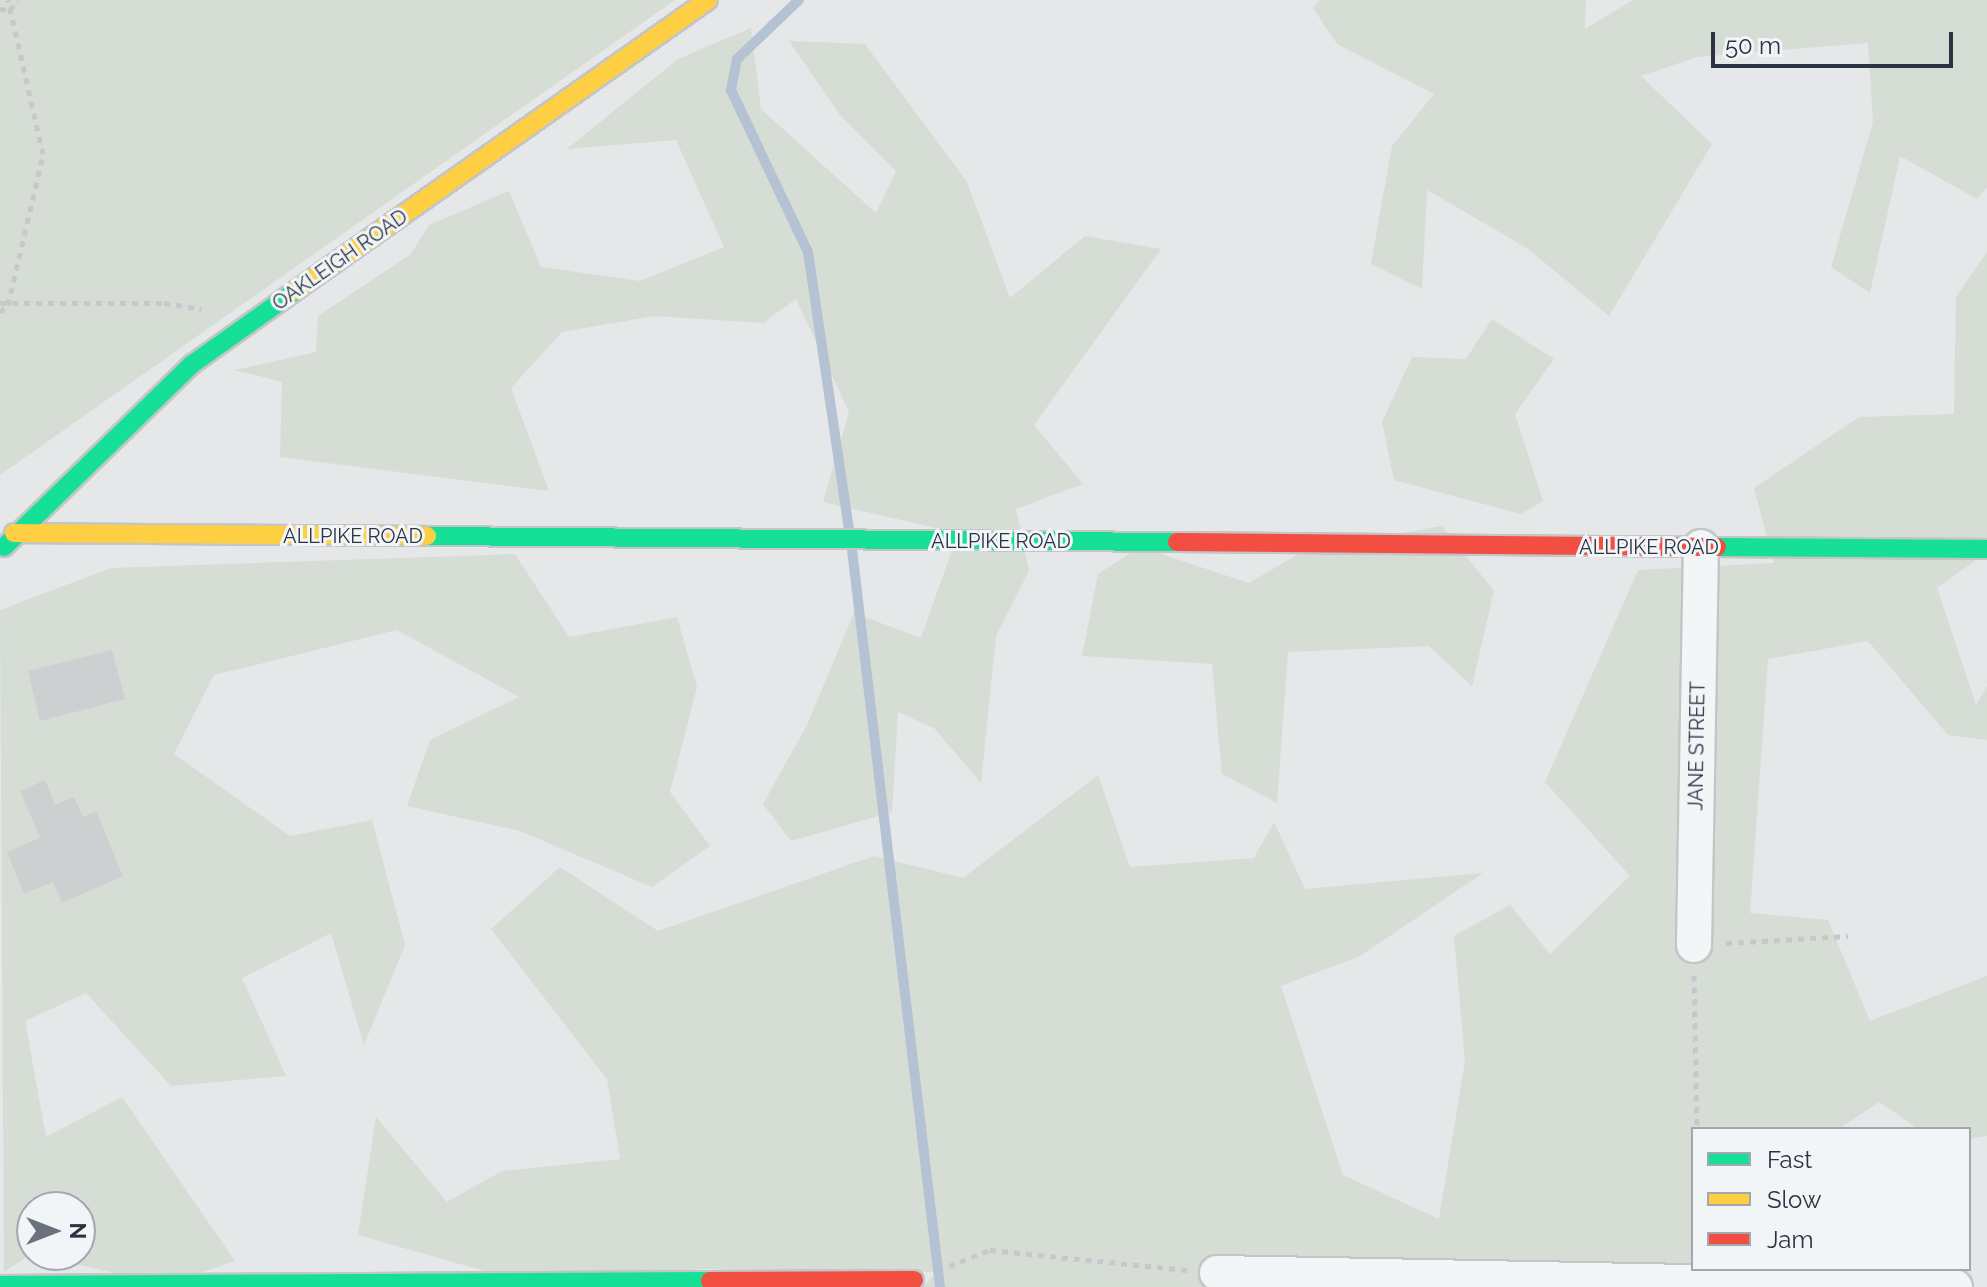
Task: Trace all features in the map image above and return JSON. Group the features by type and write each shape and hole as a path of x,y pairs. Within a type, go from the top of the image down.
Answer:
{"street":[{"name":"OAKLEIGH ROAD","path":"0,552 14,533 191,365 708,0"},
{"name":"ALLPIKE ROAD","path":"14,533 1987,549"},
{"name":"JANE STREET","path":"1694,945 1701,547"},
{"path":"1217,1273 1955,1287"},
{"path":"0,1285 914,1280"}],"path":[{"path":"0,312 8,305 43,154 8,0"},
{"path":"10,10 18,0"},
{"path":"0,9 10,10"},
{"path":"0,303 164,303 257,319"},
{"path":"1697,1127 1694,945 1848,936"},
{"path":"914,1280 990,1250 1217,1273"}],"shaded area":[{"path":"0,0 675,0 0,475"},
{"path":"1320,0 1586,0 1585,29 1633,0 1987,0 1987,187 1977,199 1900,156 1870,293 1831,267 1873,122 1868,43 1697,57 1641,76 1712,144 1609,316 1527,248 1427,190 1422,289 1371,264 1392,146 1434,94 1337,44 1313,8"},
{"path":"751,28 761,109 876,213 896,171 840,115 789,41 865,44 967,182 1010,298 1085,236 1161,249 1034,425 1083,484 1016,509 1029,571 996,636 981,783 934,728 898,712 892,812 791,841 763,804 807,725 854,613 921,638 958,533 823,502 849,412 796,299 763,323 654,316 562,332 511,388 549,491 280,457 282,382 235,370 316,352 318,316 411,254 429,225 509,191 541,267 640,281 724,247 676,140 567,149 678,59"},
{"path":"1987,252 1987,552 1937,588 1976,705 1987,686 1987,740 1948,735 1868,641 1768,659 1750,913 1828,920 1870,1021 1987,976 1987,1136 1971,1139 1971,1127 1916,1127 1879,1102 1842,1127 1691,1127 1691,1271 1696,1271 1696,1287 923,1287 937,1272 703,1269 523,1282 358,1235 376,1117 447,1202 502,1171 620,1159 607,1079 491,929 560,867 658,931 874,856 963,878 1098,775 1130,867 1254,858 1274,822 1305,889 1483,873 1360,956 1281,986 1343,1175 1439,1219 1465,1061 1454,936 1510,905 1550,954 1630,876 1545,782 1638,570 1774,563 1754,488 1859,417 1954,414 1956,297"},
{"path":"1492,319 1554,359 1515,414 1543,501 1521,514 1394,480 1382,422 1412,357 1466,359"},
{"path":"1442,526 1494,591 1472,686 1429,646 1288,652 1277,803 1222,774 1212,664 1082,656 1098,574 1140,547 1249,583 1305,550"},
{"path":"515,554 569,637 677,617 697,687 670,792 710,846 652,887 520,831 407,806 430,740 519,697 397,630 214,675 174,754 290,836 372,820 405,945 364,1045 331,933 242,978 286,1076 171,1086 86,993 25,1021 46,1137 122,1097 235,1261 165,1285 96,1269 96,1191 16,1191 16,1264 4,1272 0,610 111,568"}],"building":[{"path":"112,650 125,699 40,721 28,671"},
{"path":"45,780 55,805 74,797 83,817 96,811 123,876 62,903 53,882 24,894 7,852 40,838 20,791"}],"waterway":[{"path":"799,0 737,59 731,90 808,252 849,530"},
{"path":"852,550 940,1287"}],"traffic: fast":[{"path":"4,547 191,365 295,291"},
{"path":"427,536 1177,542"},
{"path":"1717,547 1987,549"},
{"path":"0,1285 710,1281"}],"traffic: slow":[{"path":"295,291 708,0"},
{"path":"14,533 427,536"}],"traffic: jam":[{"path":"1177,542 1717,547"},
{"path":"710,1281 914,1280"}]}
